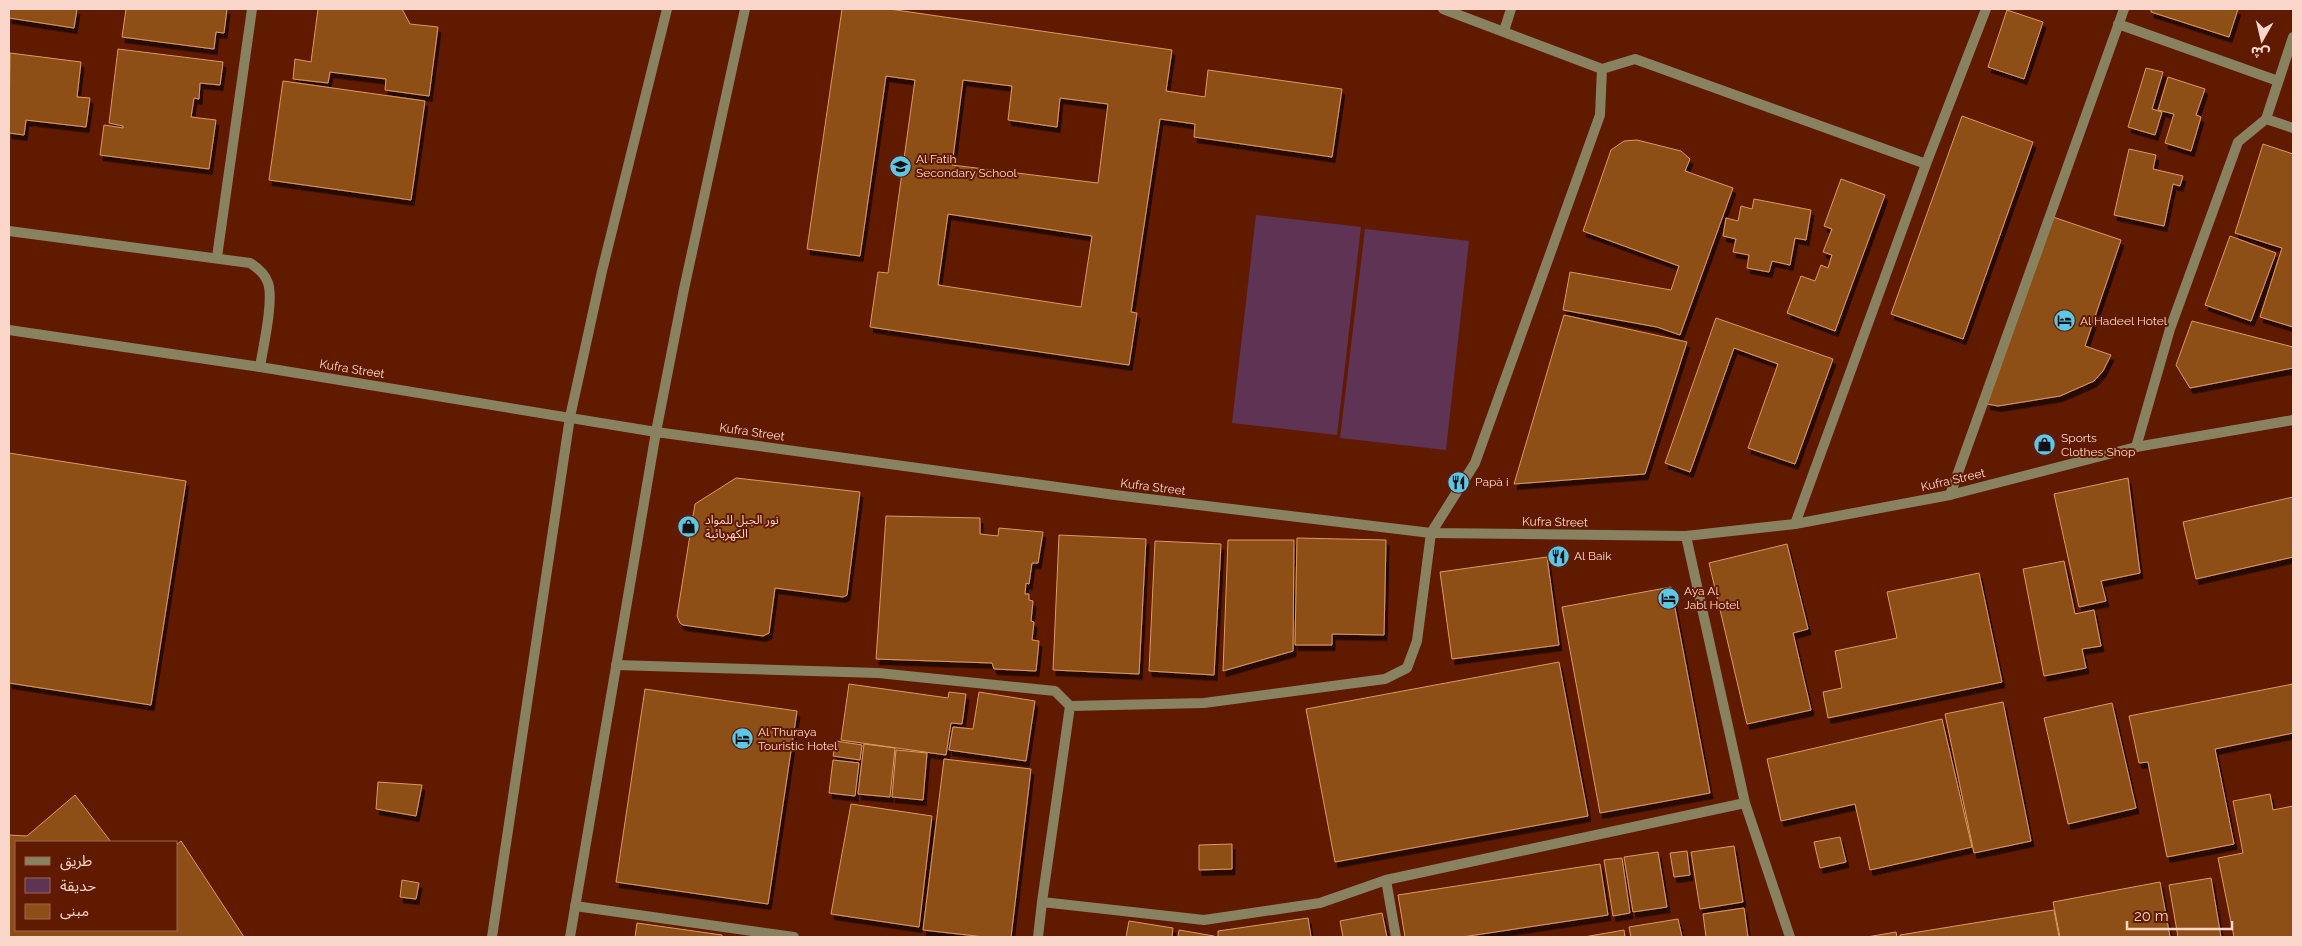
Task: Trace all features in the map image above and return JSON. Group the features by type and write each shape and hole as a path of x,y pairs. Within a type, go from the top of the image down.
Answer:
{"street":[{"path":"217,257 252,9"},
{"path":"492,937 570,417 602,271 667,9"},
{"path":"570,937 656,432 686,279 745,9"},
{"path":"1443,9 1602,69 1635,59 1926,164"},
{"path":"1504,31 1511,9"},
{"path":"1796,524 1926,164 1986,9"},
{"path":"1950,495 2124,9"},
{"path":"2118,24 2278,81"},
{"path":"2136,447 2170,329 2238,142 2266,119 2293,37"},
{"path":"616,665 878,673 1055,691 1070,706 1204,703 1385,679 1407,668 1417,641 1431,533 1475,463 1600,115 1602,69"},
{"path":"2266,119 2293,128"},
{"path":"9,231 217,257 250,263 262,271 269,284 270,300 260,367"},
{"name":"Kufra Street","path":"9,330 260,367 656,432 1115,495 1431,533 1686,536 1796,524 1950,495 2136,447 2293,420"},
{"path":"1686,536 1745,803 1790,937"},
{"path":"1038,937 1070,706"},
{"path":"1042,902 1204,920 1320,903 1386,880 1745,803"},
{"path":"1386,880 1396,937"},
{"path":"575,906 794,937"}],"green space":[{"path":"1256,215 1361,227 1337,435 1232,423"},
{"path":"1365,229 1469,241 1446,450 1340,438"}],"building":[{"path":"9,9 77,9 74,28 9,18"},
{"path":"126,9 227,9 224,33 216,32 214,49 122,37"},
{"path":"318,9 402,9 410,24 438,27 429,96 385,90 386,79 330,72 328,83 293,79 295,59 311,62"},
{"path":"842,9 889,9 1172,50 1166,91 1205,97 1208,70 1342,89 1332,157 1194,137 1195,124 1160,119 1131,312 1137,313 1129,365 870,327 878,272 888,273 915,80 886,76 860,256 807,249","holes":["963,80 1012,86 1008,120 1057,127 1060,98 1108,104 1098,183 952,165","948,214 1092,236 1081,307 938,285"]},
{"path":"2151,9 2238,9 2229,37 2151,12"},
{"path":"2007,10 2043,22 2024,79 1988,67"},
{"path":"118,49 223,62 220,85 200,83 199,99 194,98 191,117 216,120 209,169 100,155 104,125 123,128 123,126 109,123"},
{"path":"10,53 81,62 77,97 90,98 86,127 26,120 24,135 9,133"},
{"path":"2146,68 2163,72 2152,109 2162,112 2155,135 2128,127"},
{"path":"2168,77 2205,89 2196,115 2201,117 2191,151 2165,143 2174,114 2158,110"},
{"path":"283,81 425,101 411,200 269,180"},
{"path":"1962,116 2033,142 1963,339 1891,314"},
{"path":"1637,140 1681,151 1690,159 1685,171 1733,188 1680,335 1657,327 1563,310 1570,272 1671,290 1679,266 1583,231 1611,150 1624,141"},
{"path":"2263,144 2293,154 2293,327 2260,317 2282,248 2235,233"},
{"path":"2129,149 2156,155 2153,169 2183,176 2180,186 2173,184 2164,226 2114,215"},
{"path":"1841,179 1885,195 1835,331 1787,313 1801,276 1815,281 1821,265 1828,268 1832,255 1823,252 1832,229 1824,226"},
{"path":"1754,199 1811,210 1806,240 1795,238 1790,265 1772,261 1769,272 1747,268 1749,255 1733,252 1736,239 1723,236 1726,218 1738,221 1741,206 1752,209"},
{"path":"2053,217 2121,240 2085,346 2111,355 2103,371 2094,381 2060,396 1998,406 1987,404"},
{"path":"2230,236 2276,253 2251,321 2205,305"},
{"path":"1564,315 1687,342 1645,474 1514,484"},
{"path":"1716,318 1833,359 1795,464 1748,448 1778,364 1734,348 1690,472 1665,463"},
{"path":"2192,321 2293,347 2293,368 2190,388 2176,365"},
{"path":"9,453 186,481 151,705 9,683"},
{"path":"736,478 860,492 847,595 843,597 775,588 769,633 763,636 683,625 680,623 677,616 695,504"},
{"path":"2128,478 2140,573 2101,581 2106,601 2079,607 2054,494"},
{"path":"2293,497 2293,557 2196,579 2183,522"},
{"path":"886,516 980,518 980,534 998,536 999,528 1043,532 1038,563 1032,563 1029,584 1026,583 1025,594 1029,594 1029,600 1033,601 1031,621 1034,622 1032,640 1039,641 1036,671 994,669 992,663 876,659"},
{"path":"1059,535 1146,539 1139,674 1053,670"},
{"path":"1297,538 1386,540 1384,635 1332,634 1332,645 1295,645"},
{"path":"1228,540 1294,540 1293,651 1223,671"},
{"path":"1155,541 1221,544 1214,675 1149,671"},
{"path":"1787,544 1808,629 1793,633 1811,710 1747,724 1709,563"},
{"path":"1547,557 1559,645 1452,659 1440,572"},
{"path":"2064,561 2075,614 2094,610 2101,646 2082,649 2086,668 2044,676 2023,569"},
{"path":"1979,573 2002,682 1828,718 1823,692 1842,688 1835,651 1897,638 1887,592"},
{"path":"1671,587 1710,793 1600,813 1562,607"},
{"path":"1559,662 1588,816 1335,862 1306,709"},
{"path":"849,684 948,698 949,692 966,694 962,724 951,723 946,755 841,740"},
{"path":"2293,684 2293,733 2215,749 2234,844 2167,857 2148,762 2139,763 2129,716"},
{"path":"645,689 797,711 768,904 616,882"},
{"path":"979,692 1035,701 1026,761 949,750 953,727 973,729"},
{"path":"2003,702 2031,841 1974,853 1945,714"},
{"path":"2112,703 2136,808 2068,824 2044,718"},
{"path":"1942,719 1972,847 1870,870 1855,804 1781,821 1767,759"},
{"path":"836,741 862,745 860,760 833,756"},
{"path":"864,744 895,748 890,797 858,794"},
{"path":"896,750 927,753 923,800 892,797"},
{"path":"944,759 1031,769 1011,937 985,937 923,930"},
{"path":"833,760 859,763 855,796 829,793"},
{"path":"378,782 422,785 416,816 376,809"},
{"path":"2270,794 2273,810 2293,806 2293,937 2234,937 2218,858 2243,853 2233,801"},
{"path":"75,795 110,841 15,841 15,931 178,931 178,843 181,841 244,937 9,937 9,835 27,836"},
{"path":"851,804 932,816 919,927 831,914"},
{"path":"1840,837 1846,862 1820,868 1814,842"},
{"path":"1232,844 1232,869 1199,870 1199,845"},
{"path":"1734,846 1743,902 1700,909 1691,852"},
{"path":"1687,851 1690,875 1674,877 1670,853"},
{"path":"1658,852 1667,907 1633,912 1624,857"},
{"path":"1622,858 1630,913 1613,916 1604,860"},
{"path":"1600,864 1608,915 1462,937 1405,937 1398,895"},
{"path":"2211,878 2221,937 2178,937 2169,885"},
{"path":"402,880 419,883 416,899 400,897"},
{"path":"2160,882 2170,937 2060,937 2053,902"},
{"path":"1744,908 1748,937 1706,937 1703,914"},
{"path":"2054,910 2059,937 1900,937 1900,935"},
{"path":"1382,913 1387,937 1343,937 1340,921"},
{"path":"1308,918 1311,937 1218,937 1218,931"},
{"path":"1678,919 1682,937 1631,937 1629,927"},
{"path":"1129,921 1173,928 1172,937 1126,937"},
{"path":"637,923 722,935 722,937 635,937"},
{"path":"1179,930 1214,936 1214,937 1178,937"},
{"path":"1624,930 1625,937 1584,937"},
{"path":"1896,932 1897,937 1867,937"}],"place":[{"name":"Al Fatih Secondary School","path":"900,166"},
{"name":"Al Hadeel Hotel","path":"2064,321"},
{"name":"Sports Clothes Shop","path":"2045,445"},
{"name":"Papà i","path":"1459,482"},
{"name":"نور الجبل للمواد الكهربائية","path":"689,527"},
{"name":"Al Baik","path":"1558,556"},
{"name":"Aya Al Jabl Hotel","path":"1668,598"},
{"name":"Al Thuraya Touristic Hotel","path":"742,739"}]}
